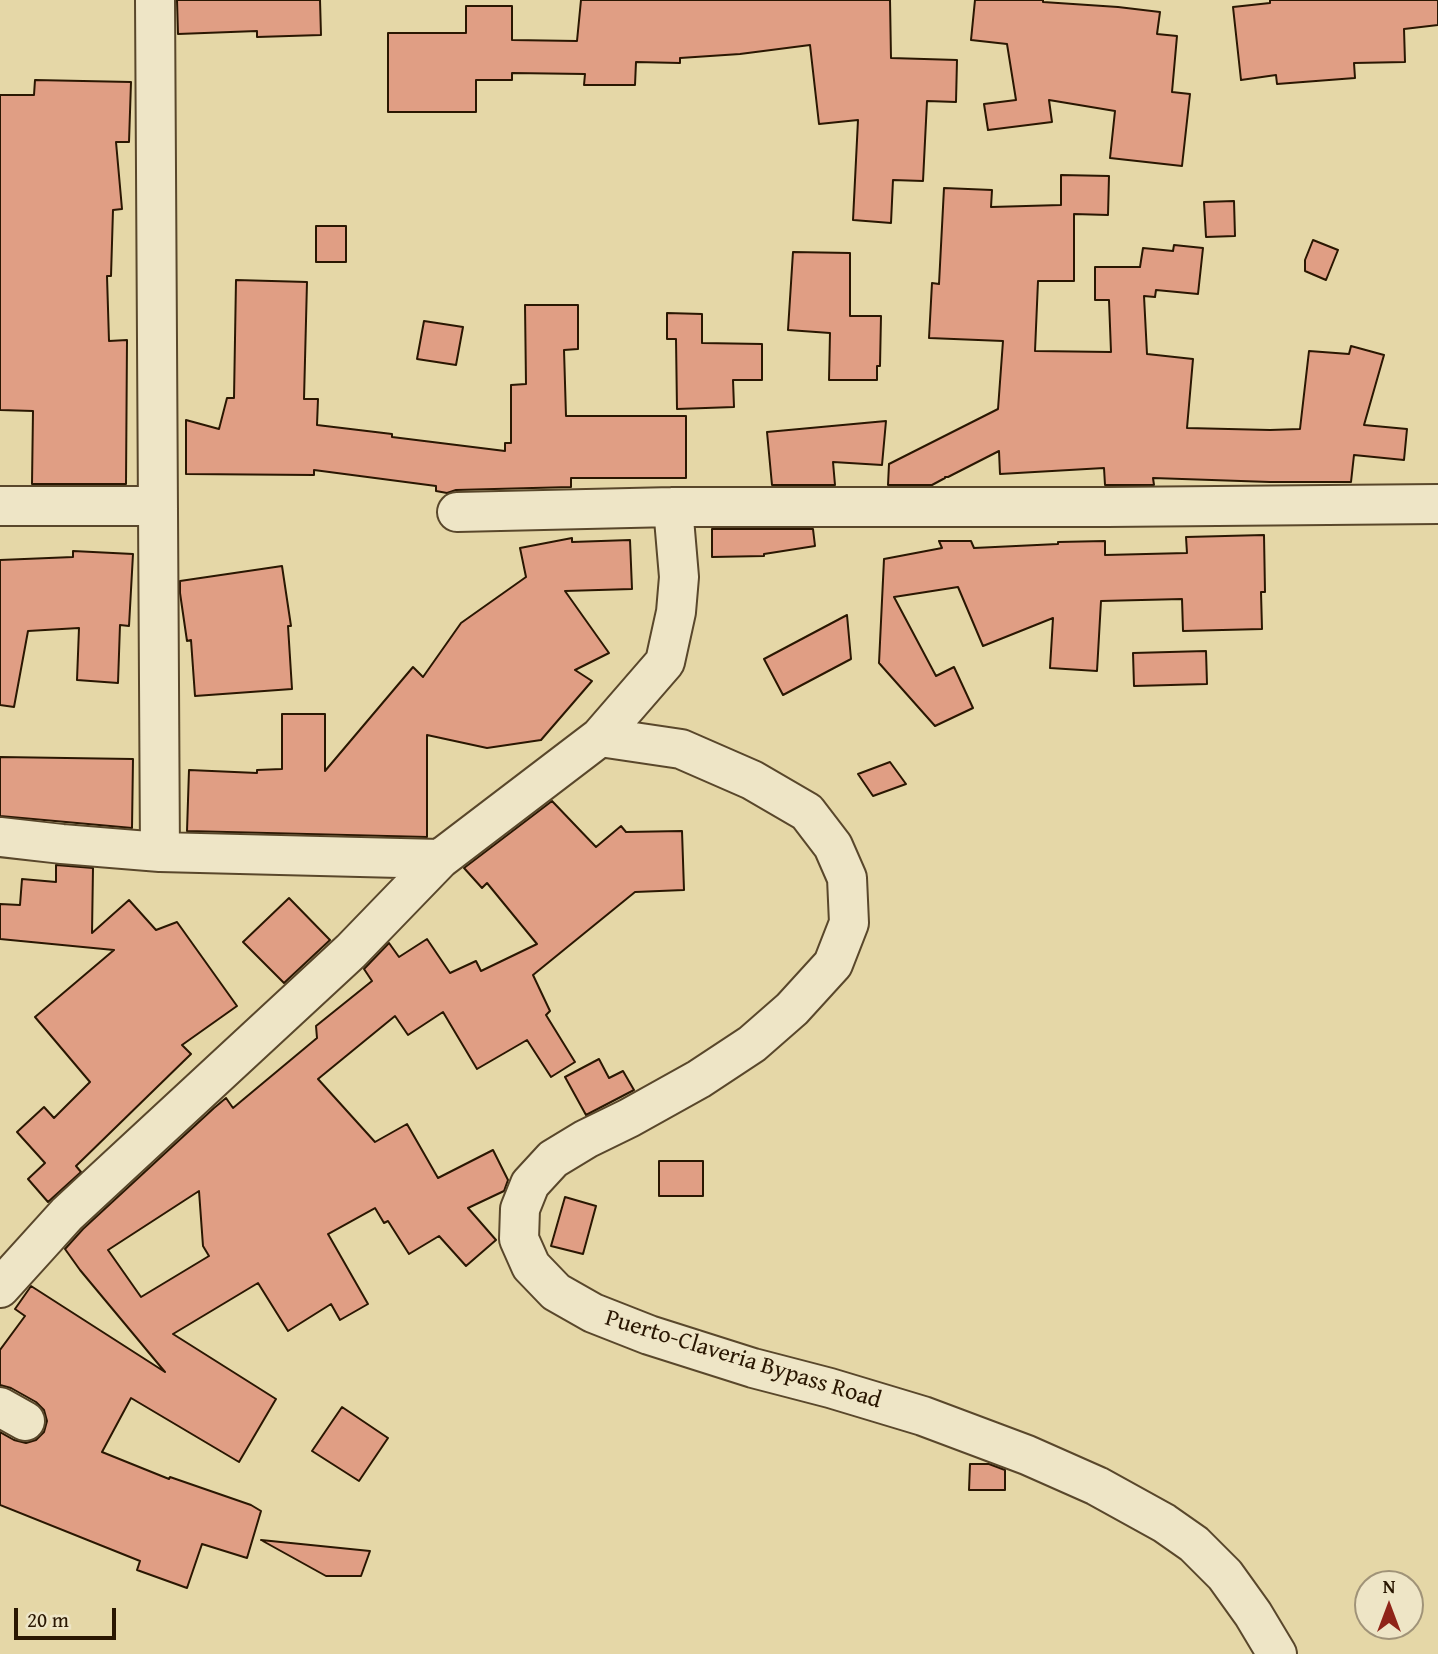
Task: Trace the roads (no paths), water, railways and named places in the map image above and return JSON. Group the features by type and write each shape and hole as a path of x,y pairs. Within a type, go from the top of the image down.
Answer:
{"street":[{"path":"155,0 160,852"},
{"path":"457,512 673,507 1438,504"},
{"path":"0,506 158,506"},
{"path":"0,1288 67,1214 351,951 440,859 600,737 665,662 676,612 679,577 673,507"},
{"name":"Puerto-Claveria Bypass Road","path":"600,737 681,749 752,780 807,812 833,846 848,878 849,923 833,964 792,1009 752,1044 699,1079 553,1159 530,1184 520,1209 519,1239 531,1266 556,1292 615,1322 753,1368 923,1416 1027,1455 1097,1486 1164,1523 1194,1544 1225,1575 1277,1654"},
{"path":"0,837 160,852 440,859"}]}
